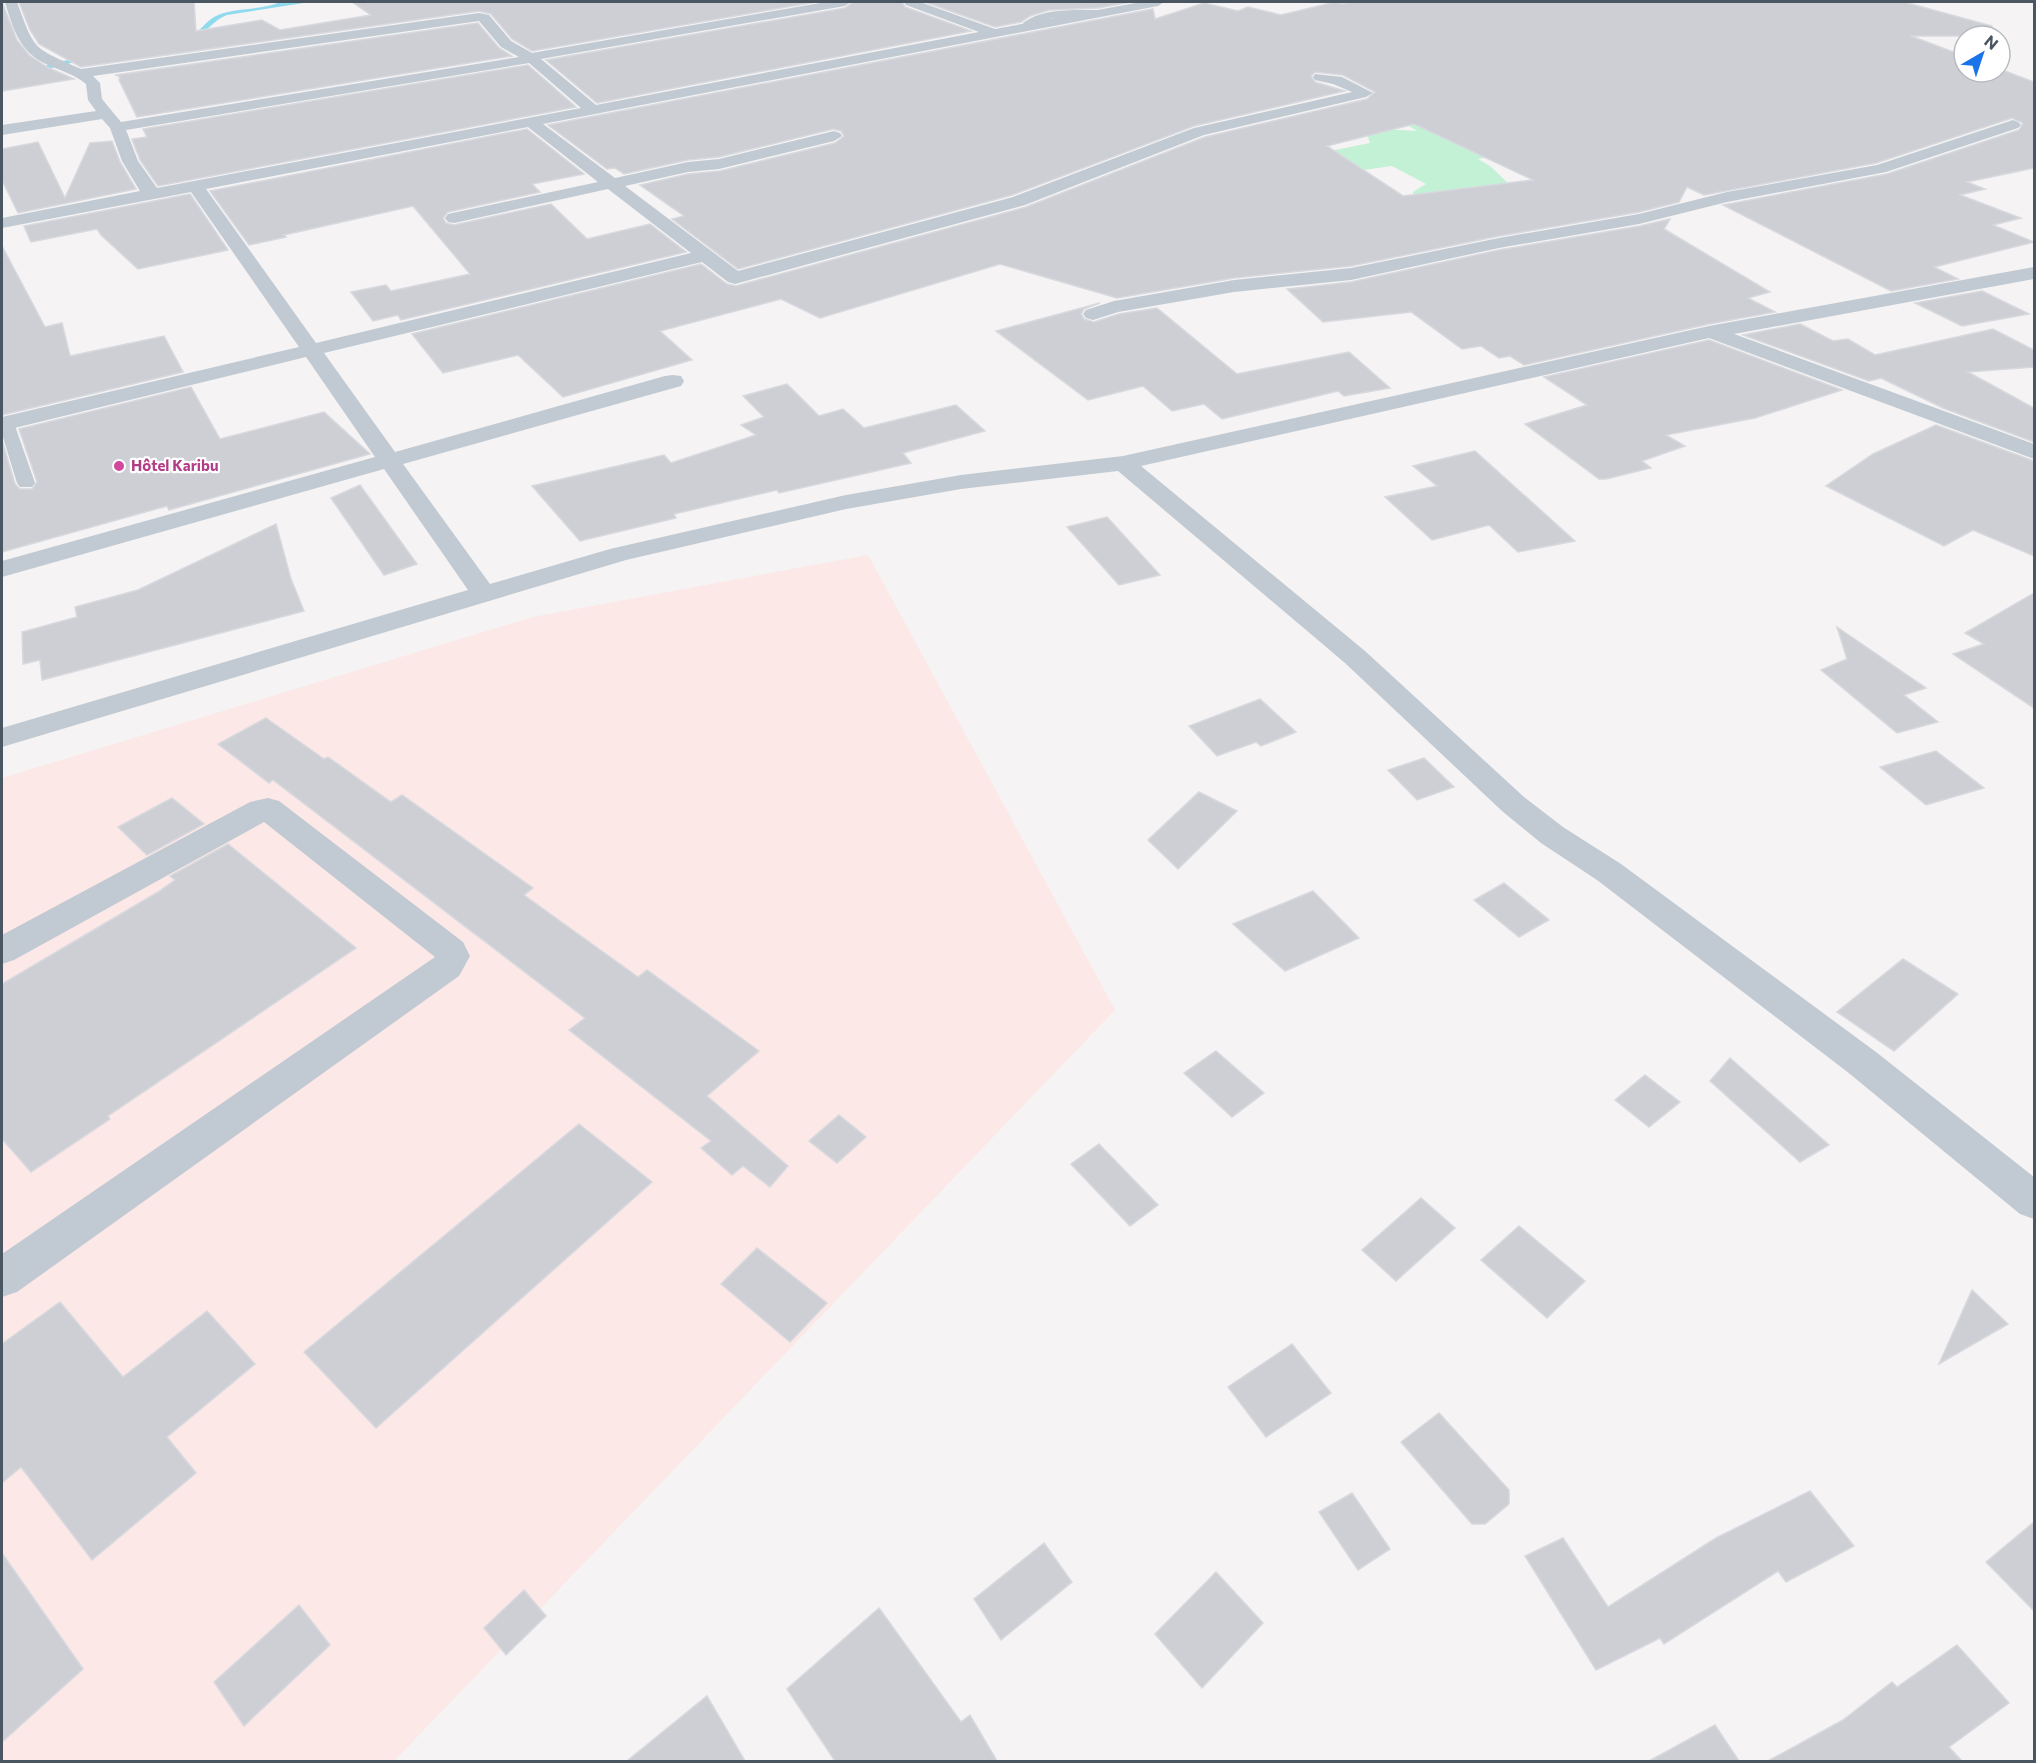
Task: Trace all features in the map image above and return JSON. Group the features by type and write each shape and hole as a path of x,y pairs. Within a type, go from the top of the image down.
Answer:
{"street":[{"path":"11,2 22,33 31,49 76,70 93,83 95,100 117,128 130,161 147,189 153,194"},
{"path":"117,128 844,2"},
{"path":"910,2 993,33"},
{"path":"2,223 1158,2"},
{"path":"76,70 475,17 484,18 506,44 530,58 593,110"},
{"path":"531,122 735,278 1019,201 1199,131 1366,93 1337,80 1320,77"},
{"path":"2,130 105,114"},
{"path":"1093,314 1114,307 1234,286 1352,274 1499,243 1639,219 1727,197 1880,169 2013,125"},
{"path":"454,218 688,167 719,164 834,136"},
{"path":"195,186 484,594"},
{"path":"4,424 704,256"},
{"path":"2,738 620,554 846,502 961,482 1123,463 1709,332 2034,273"},
{"path":"1709,332 2034,452"},
{"path":"2,569 673,381"},
{"path":"1123,463 1355,657 1513,804 1552,835 1609,872 1863,1063 2034,1201"},
{"path":"2,951 261,810 268,809 451,951 453,956 447,967 2,1278"}],"lane":[{"path":"4,424 26,483"}],"shaded area":[{"path":"868,555 1115,1010 394,1761 2,1762 2,778 533,617"}],"green space":[{"path":"1422,116 1525,149 1478,159 1490,166 1509,184 1413,204 1413,192 1426,184 1392,166 1328,175 1325,152 1370,143 1367,134 1382,129 1417,131 1406,124"}],"building":[{"path":"2,2 17,40 29,55 47,67 74,79 2,91"},
{"path":"19,2 194,2 196,31 262,20 280,30 371,15 352,2 816,2 532,51 512,39 491,14 479,11 81,67 39,44 30,30"},
{"path":"853,2 902,2 905,7 971,31 597,103 546,60 845,8"},
{"path":"925,2 1131,2 1098,8 1049,10 1030,16 1021,22 995,27"},
{"path":"1335,2 1342,4 1351,2 1904,2 1985,24 1952,24 1952,36 1911,36 1952,51 1952,84 2012,84 2012,74 2034,82 2034,168 1967,182 1985,189 1960,195 2021,218 1993,225 2034,242 1934,267 1958,279 1891,291 1723,205 1887,174 2019,130 2023,123 2012,118 1876,163 1704,195 1687,187 1679,202 1639,212 1499,236 1351,266 1234,278 1117,298 1000,264 820,318 781,299 660,331 692,360 563,397 518,355 443,373 412,334 701,264 727,284 736,286 1026,207 1205,137 1367,99 1375,92 1343,75 1315,72 1311,76 1315,82 1345,91 1194,126 1012,195 738,269 672,219 684,216 640,185 688,174 720,171 835,143 844,136 841,131 833,129 719,157 688,160 624,174 615,168 607,169 548,125 1153,9 1155,19 1204,3 1238,11 1248,7 1281,15","holes":["1414,124 1533,180 1403,196 1327,146"]},
{"path":"478,23 499,48 512,56 137,117 119,80 120,77 116,75"},
{"path":"528,65 576,107 158,186 140,160 132,139 147,137 143,129"},
{"path":"527,129 584,174 532,184 540,192 448,212 443,218 446,223 454,225 551,204 587,239 650,224 686,252 401,320 398,315 373,321 351,292 386,285 391,291 470,274 413,206 249,245 210,191"},
{"path":"112,141 120,162 136,189 18,213 2,180 2,149 38,142 65,198 90,143"},
{"path":"190,194 228,250 138,269 97,229 31,242 24,226"},
{"path":"1670,219 1664,229 1770,292 1748,298 1775,312 1709,324 1524,365 1510,356 1499,358 1481,346 1462,349 1411,312 1323,322 1287,289 1351,282 1499,250"},
{"path":"2,246 45,327 62,323 70,356 164,336 183,372 2,415"},
{"path":"1982,291 2029,314 1962,326 1915,303"},
{"path":"1100,303 1084,309 1081,314 1084,319 1094,322 1119,314 1157,308 1237,374 1349,352 1390,388 1344,396 1338,391 1222,419 1204,404 1172,411 1143,386 1088,400 996,331"},
{"path":"1800,324 1833,341 1848,339 1875,355 1993,329 2034,350 2034,367 1968,372 2034,408 2034,442 1943,408 1881,378 1869,381 1743,335"},
{"path":"1709,340 1842,390 1755,418 1666,435 1685,446 1642,461 1651,468 1606,479 1599,479 1525,424 1587,405 1544,377"},
{"path":"787,384 819,416 843,409 864,428 956,405 985,431 903,453 911,463 674,514 676,518 580,541 532,486 664,455 671,463 756,435 741,425 764,417 743,396"},
{"path":"191,387 220,439 324,412 370,454 169,510 167,506 2,552 2,440 15,484 20,489 32,489 37,482 19,429"},
{"path":"1936,425 2034,461 2034,556 1973,530 1944,546 1826,486 1873,454"},
{"path":"1475,451 1575,541 1518,552 1489,525 1432,540 1385,497 1437,486 1413,466"},
{"path":"360,485 417,564 384,575 331,498"},
{"path":"1107,517 1160,575 1119,585 1067,527"},
{"path":"276,524 291,579 304,611 42,680 40,660 23,664 22,632 77,617 75,607 138,590"},
{"path":"2034,593 2034,708 1953,654 1984,644 1965,633"},
{"path":"1837,627 1926,688 1904,695 1938,722 1897,733 1821,670 1847,659"},
{"path":"1260,699 1296,732 1261,746 1256,742 1217,756 1189,726"},
{"path":"266,718 324,759 328,757 391,802 402,795 533,888 524,895 638,977 647,970 759,1051 707,1096 788,1166 770,1187 743,1166 732,1175 701,1148 711,1141 569,1030 585,1018 273,780 269,783 218,744"},
{"path":"1936,751 1984,788 1926,805 1880,767"},
{"path":"1424,758 1454,787 1417,800 1388,770"},
{"path":"1199,792 1237,811 1178,869 1148,840"},
{"path":"172,798 204,824 147,855 118,827"},
{"path":"228,844 356,948 108,1116 110,1119 31,1172 2,1139 2,984 158,892 175,880 170,876"},
{"path":"1504,883 1549,920 1519,937 1474,900"},
{"path":"1313,891 1359,938 1285,971 1233,924"},
{"path":"1903,959 1958,994 1894,1051 1837,1012"},
{"path":"1216,1051 1264,1093 1232,1117 1184,1073"},
{"path":"1730,1058 1829,1145 1800,1162 1710,1081"},
{"path":"1645,1075 1680,1102 1649,1127 1615,1100"},
{"path":"839,1115 866,1137 837,1163 809,1141"},
{"path":"579,1124 652,1182 376,1428 304,1352"},
{"path":"1099,1144 1158,1205 1130,1226 1071,1164"},
{"path":"1421,1198 1455,1228 1396,1281 1362,1250"},
{"path":"1519,1226 1585,1281 1547,1318 1481,1260"},
{"path":"757,1248 827,1303 790,1342 721,1284"},
{"path":"1972,1290 2008,1324 1939,1364"},
{"path":"60,1302 123,1377 207,1311 255,1364 167,1437 196,1473 92,1560 21,1467 2,1483 2,1344"},
{"path":"1292,1344 1331,1393 1266,1437 1228,1387"},
{"path":"1439,1413 1509,1490 1509,1504 1485,1524 1472,1524 1401,1442"},
{"path":"1810,1491 1854,1546 1786,1582 1778,1571 1664,1644 1660,1638 1596,1670 1525,1556 1563,1538 1608,1607 1716,1538"},
{"path":"1352,1493 1390,1549 1358,1570 1319,1512"},
{"path":"2034,1522 2034,1611 1986,1562"},
{"path":"1044,1543 1072,1582 1001,1640 974,1599"},
{"path":"2,1553 83,1669 2,1742"},
{"path":"1216,1572 1263,1623 1202,1688 1155,1634"},
{"path":"524,1590 546,1616 506,1655 484,1628"},
{"path":"299,1605 330,1645 244,1726 214,1682"},
{"path":"879,1608 961,1722 970,1715 997,1761 835,1761 787,1689"},
{"path":"1957,1645 2009,1703 1949,1747 1962,1761 1768,1761 1843,1720 1892,1682 1897,1687"},
{"path":"707,1696 745,1761 627,1761"},
{"path":"1715,1725 1739,1761 1649,1761"}],"waterway":[{"path":"193,37 201,33 218,17 234,12 267,8 283,2"},
{"path":"276,5 308,2"},
{"path":"2,74 40,69 84,58"}],"place":[{"name":"Hôtel Karibu","path":"119,466"}]}
